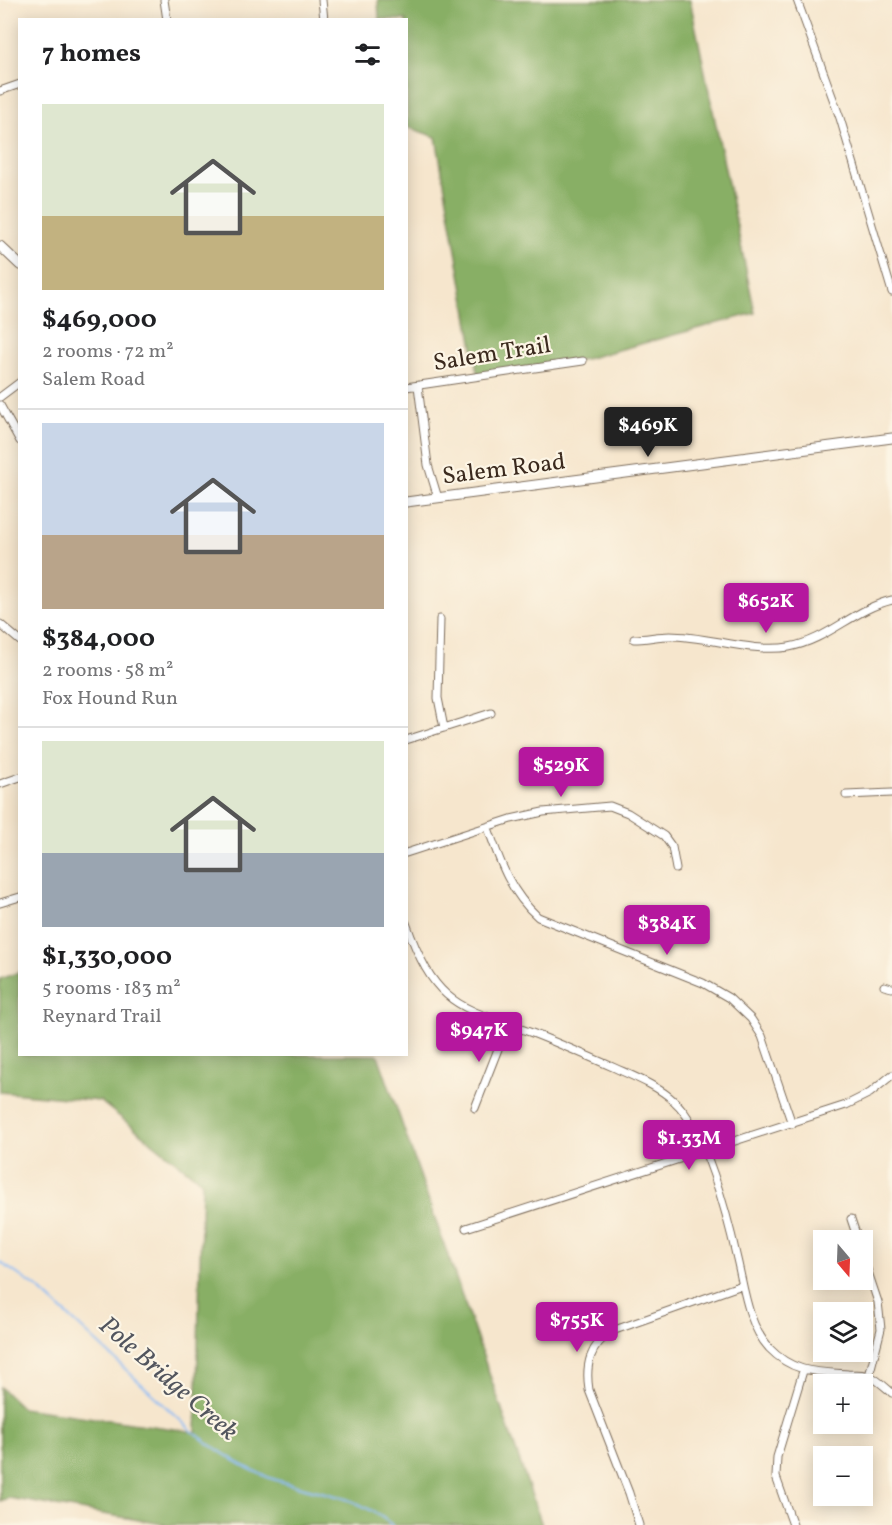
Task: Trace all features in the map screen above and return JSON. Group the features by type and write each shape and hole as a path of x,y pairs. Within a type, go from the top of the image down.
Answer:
{"street":[{"path":"164,0 167,18"},
{"path":"322,0 324,18"},
{"path":"797,0 840,118 892,291"},
{"path":"0,91 18,85"},
{"path":"0,246 18,263"},
{"name":"Salem Trail","path":"408,387 583,361"},
{"path":"0,397 18,384"},
{"path":"418,386 428,465 438,498"},
{"path":"0,405 18,437"},
{"name":"Salem Road","path":"408,501 892,438"},
{"path":"633,639 669,636 776,648 788,647 818,639 852,616 892,600"},
{"path":"440,619 438,698 444,728"},
{"path":"0,624 18,639"},
{"path":"408,739 491,713"},
{"path":"0,784 18,778"},
{"path":"846,795 892,793"},
{"path":"408,852 543,812 610,806 628,813 664,836 672,847 676,869"},
{"path":"488,828 508,882 519,899 538,917 703,983 737,1004 757,1027 767,1045 792,1124"},
{"path":"0,903 18,898"},
{"path":"408,929 420,961 455,1003 507,1026 540,1036 662,1091 687,1114 704,1153 726,1217 742,1285 761,1338 774,1353 803,1371 843,1374"},
{"path":"884,986 892,988"},
{"path":"475,1108 507,1026"},
{"path":"466,1228 792,1124 854,1101 870,1093 892,1075"},
{"path":"851,1219 855,1230"},
{"path":"639,1525 589,1390 586,1372 591,1352 612,1331 742,1285"},
{"path":"870,1374 881,1329 878,1302 873,1287"},
{"path":"793,1525 776,1477 777,1457 803,1371"},
{"path":"873,1379 892,1393"}],"green space":[{"path":"378,0 690,0 755,313 585,359 478,376 436,137 408,127 408,18 379,18"},
{"path":"18,972 18,1056 378,1056 542,1525 168,1525 9,1498 0,1501 0,1387 22,1408 196,1432 202,1182 100,1101 0,1092 0,979"}],"waterway":[{"name":"Pole Bridge Creek","path":"0,1262 39,1289 191,1430 219,1451 249,1469 270,1478 333,1495 363,1506 392,1525"}]}
